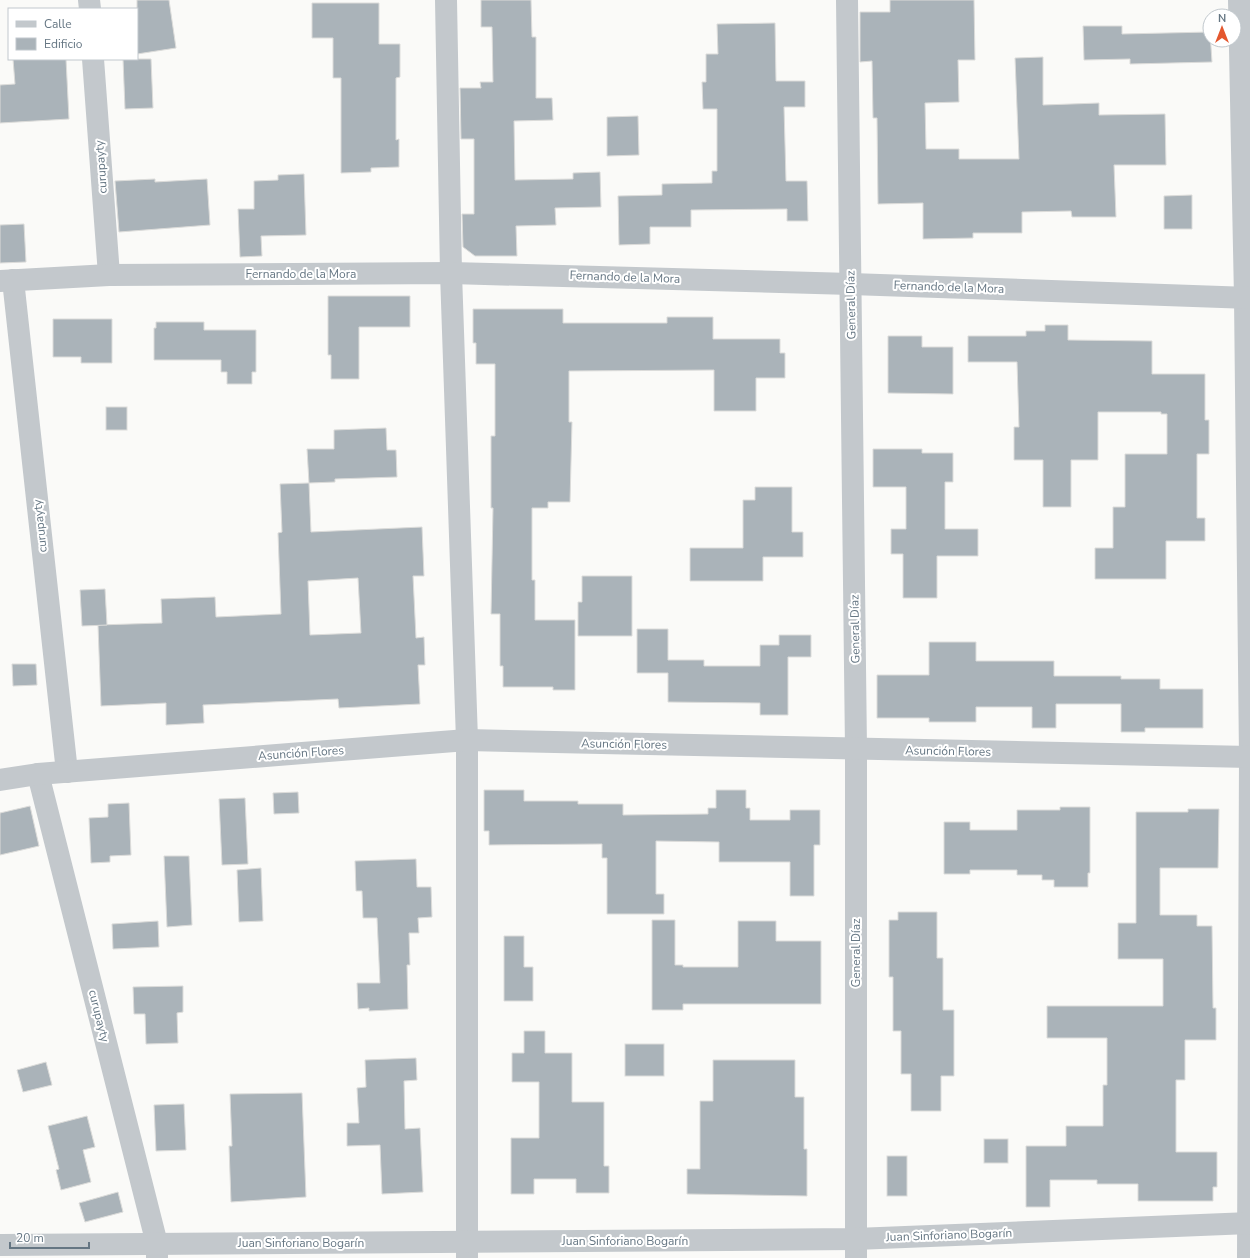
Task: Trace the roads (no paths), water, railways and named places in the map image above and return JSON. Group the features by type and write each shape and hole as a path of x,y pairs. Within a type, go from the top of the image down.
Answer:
{"street":[{"path":"446,0 451,273 467,740 467,1250"},
{"name":"General Díaz","path":"848,0 856,749 855,1248"},
{"path":"1239,0 1247,298 1250,757 1248,1258"},
{"name":"curupayty","path":"93,60 109,275"},
{"name":"Fernando de la Mora","path":"6,280 109,275 451,273 851,284 1247,298"},
{"name":"curupayty","path":"6,280 67,772"},
{"name":"Asunción Flores","path":"0,780 38,774 467,740 1250,757"},
{"name":"curupayty","path":"38,774 157,1251"},
{"name":"Juan Sinforiano Bogarín","path":"0,1246 157,1251 855,1248 1248,1223"}]}
